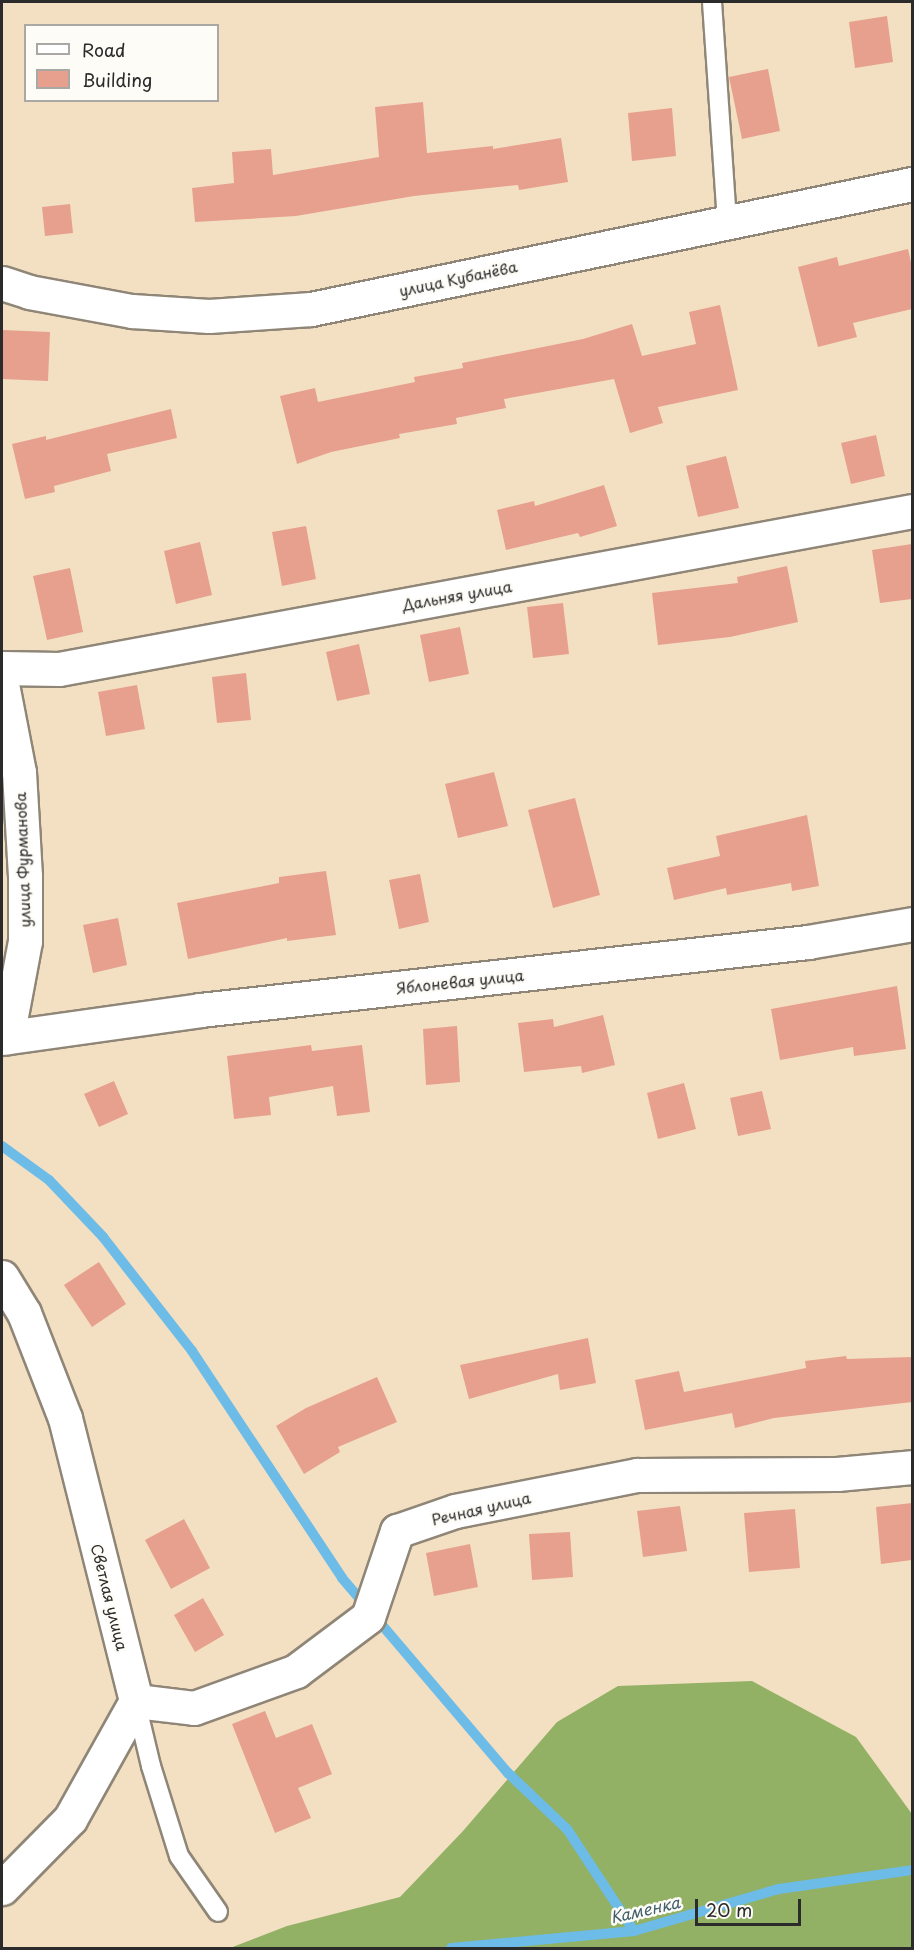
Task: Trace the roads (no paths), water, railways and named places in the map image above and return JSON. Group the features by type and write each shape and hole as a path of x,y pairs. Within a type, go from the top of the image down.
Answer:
{"street":[{"name":"улица Кубанёва","path":"2,283 29,292 132,311 209,316 311,309 912,183"},
{"name":"Дальняя улица","path":"2,668 59,669 912,511"},
{"name":"улица Фурманова","path":"2,684 19,772 25,876 25,941 4,1037"},
{"name":"Яблоневая улица","path":"4,1037 200,1010 808,942 912,924"},
{"name":"Светлая улица","path":"2,1277 24,1313 65,1418 136,1701"},
{"name":"Речная улица","path":"136,1701 194,1708 296,1671 368,1617 397,1531 455,1511 637,1475 837,1474 912,1467"},
{"path":"2,1888 70,1819 136,1701"}],"lane":[{"path":"712,2 727,222"},
{"path":"136,1701 151,1766 179,1856 218,1912"}],"waterway":[{"path":"2,1146 49,1180 103,1237 192,1351 342,1578 508,1773 567,1829 634,1931"},
{"name":"Каменка","path":"451,1948 634,1931 779,1889 912,1870"}]}
